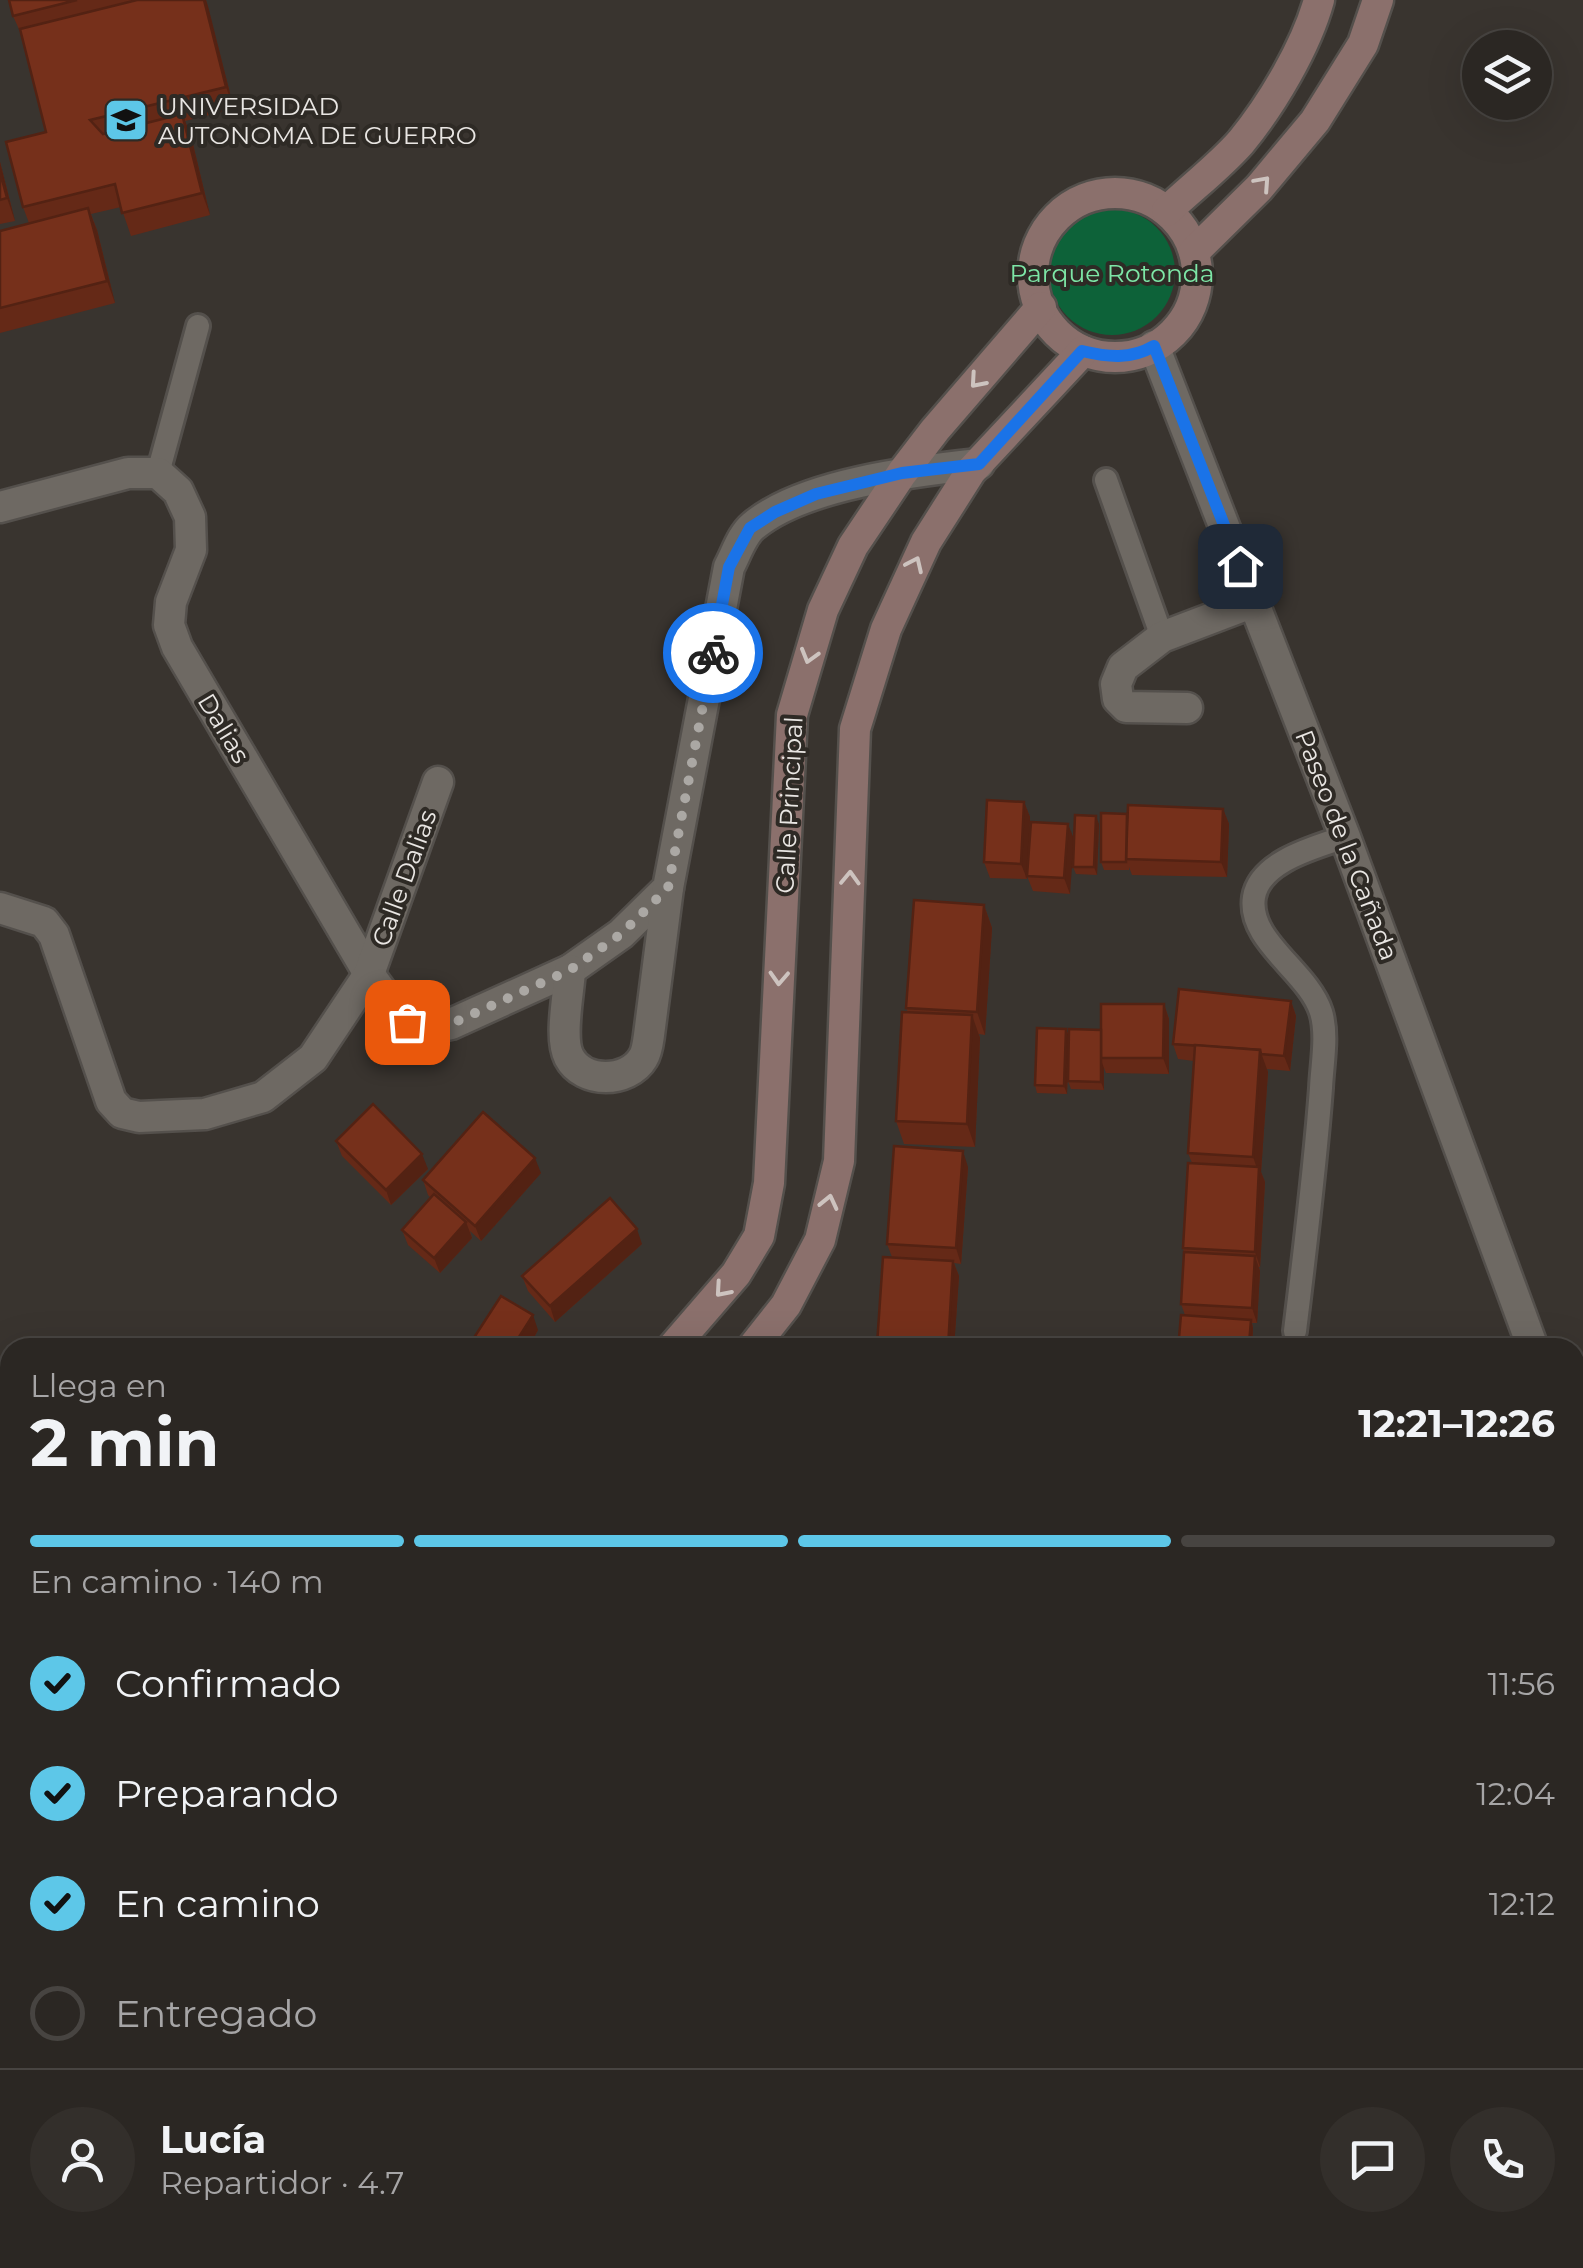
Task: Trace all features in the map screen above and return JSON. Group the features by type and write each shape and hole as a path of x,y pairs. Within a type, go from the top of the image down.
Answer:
{"street":[{"path":"1167,211 1240,142 1286,77 1312,26 1319,0"},
{"path":"1194,252 1258,188 1315,121 1363,44 1378,0"},
{"path":"1131,195 1167,211 1184,230 1194,252 1197,284 1188,313 1169,337 1142,353 1112,358 1082,351 1062,339 1046,322 1032,285 1037,247 1058,214 1093,196 1131,195"},
{"name":"Calle Principal","path":"690,1338 759,1236 769,1183 792,714 822,610 852,546 902,473 1040,307"},
{"name":"Paseo de la Cañada","path":"1154,346 1346,838 1529,1338"},
{"path":"760,1338 786,1305 820,1240 839,1161 855,729 886,628 926,542 979,464 1082,351"},
{"path":"570,970 565,1043 568,1056 578,1070 597,1077 617,1076 633,1069 644,1056 649,1035 668,888 729,567 750,528 816,494 902,473 979,464"},
{"path":"0,507 128,473 158,474"},
{"name":"Dalias","path":"158,474 178,491 190,517 191,550 170,602 169,624 177,648 369,974"},
{"path":"1187,708 1126,708 1118,699 1116,684 1123,668 1162,637 1254,602"},
{"name":"Calle Dalias","path":"0,908 44,922 54,934 111,1102 122,1113 139,1117 205,1114 263,1097 313,1058 369,974 438,782"},
{"name":"Calle Dalias","path":"369,974 407,1022 428,1029 451,1024 570,970 621,934 668,888"}],"lane":[{"path":"158,474 198,326"},
{"path":"1106,480 1162,637"},
{"path":"1295,1330 1316,1162 1322,1016 1316,998 1263,935 1253,913 1254,892 1268,872 1302,852 1346,838"}],"green space":[{"name":"Parque Rotonda","path":"1112,209 1136,214 1156,228 1170,248 1175,272 1170,296 1156,316 1136,330 1112,335 1088,330 1068,316 1054,296 1049,272 1054,248 1068,228 1088,214"}],"building":[{"path":"9,0 77,0 13,16"},
{"path":"137,0 204,0 226,87 90,120 103,134 182,114 202,193 122,213 115,184 23,207 6,142 46,132 20,29"},
{"path":"0,172 7,198 0,200"},
{"path":"88,208 107,281 0,308 0,231"},
{"path":"987,800 1024,802 1021,864 984,862"},
{"path":"1128,805 1223,809 1221,862 1126,859"},
{"path":"1101,813 1127,814 1126,862 1101,862"},
{"path":"1075,815 1096,816 1094,867 1073,867"},
{"path":"1031,822 1068,824 1064,878 1027,876"},
{"path":"914,900 984,905 977,1012 906,1008"},
{"path":"1179,989 1291,1001 1284,1056 1261,1054 1260,1050 1173,1044"},
{"path":"1101,1004 1164,1004 1163,1058 1101,1058"},
{"path":"902,1012 972,1015 967,1124 896,1121"},
{"path":"1037,1028 1066,1029 1064,1086 1035,1085"},
{"path":"1069,1029 1101,1030 1101,1082 1068,1081"},
{"path":"1195,1045 1260,1050 1253,1157 1188,1153"},
{"path":"373,1104 422,1154 386,1190 336,1141"},
{"path":"483,1112 535,1158 475,1226 423,1180"},
{"path":"894,1146 963,1151 956,1248 887,1244"},
{"path":"1188,1163 1259,1167 1255,1252 1183,1248"},
{"path":"434,1194 466,1222 434,1258 402,1230"},
{"path":"610,1198 637,1229 550,1306 522,1276"},
{"path":"1184,1252 1255,1256 1252,1308 1181,1304"},
{"path":"883,1257 953,1261 949,1338 877,1338"},
{"path":"501,1296 533,1315 518,1338 475,1336"},
{"path":"1181,1315 1251,1320 1250,1338 1179,1338"}],"way so far":[{"path":"407,1022 428,1029 451,1024 570,970 621,934 668,888 713,653"}],"place":[{"name":"UNIVERSIDAD AUTONOMA DE GUERRO","path":"126,120"}],"route":[{"path":"713,653 729,567 750,528 816,494 902,473 979,464 1082,351 1112,358 1142,353 1154,346 1240,566"}]}
